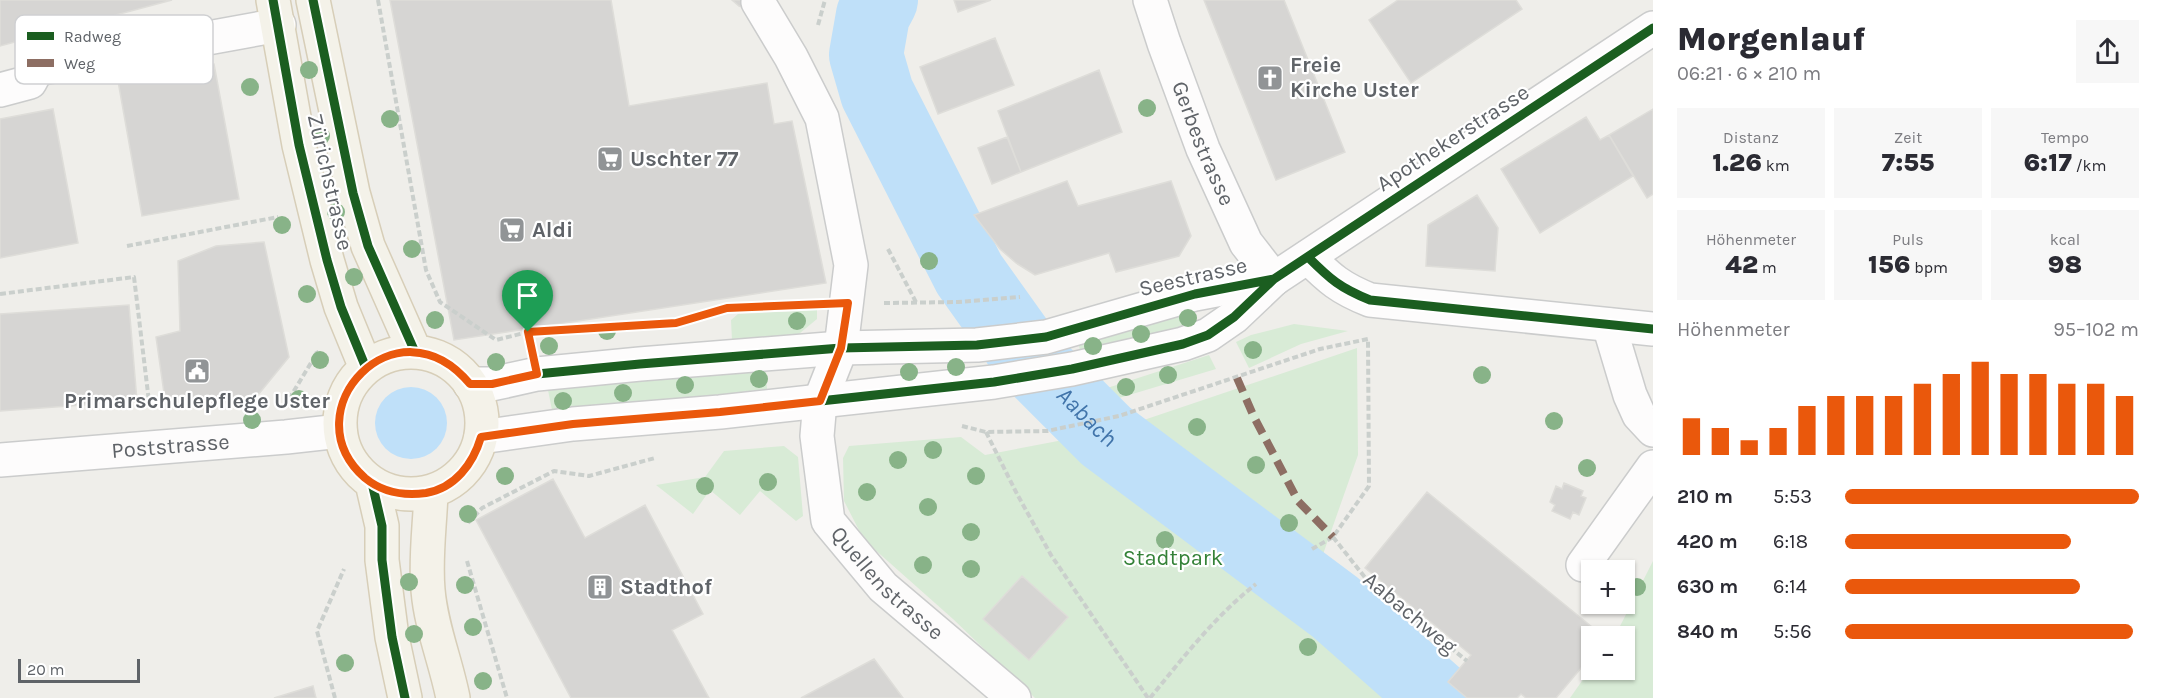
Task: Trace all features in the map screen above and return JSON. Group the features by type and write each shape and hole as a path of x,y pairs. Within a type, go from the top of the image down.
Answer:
{"main road":[{"name":"Zürichstrasse","path":"314,0 353,193 368,246 415,352"},
{"name":"Zürichstrasse","path":"276,13 299,145 327,260 341,306 366,368"},
{"path":"415,352 431,355 446,362 460,372 470,384 481,410 481,437 464,471 448,484 431,492 400,494 372,483 350,460 340,431 343,403 348,390 366,368 381,358 397,353 415,352"},
{"path":"372,483 382,526 386,596 405,698"},
{"path":"431,492 426,556 428,591 437,643 453,698"}],"street":[{"name":"Gerbestrasse","path":"1150,0 1203,149 1246,243 1274,279"},
{"name":"Quellenstrasse","path":"758,2 791,57 822,118 851,265 841,348 820,401 817,436 828,521 883,587 1014,698"},
{"path":"213,28 276,13"},
{"name":"Apothekerstrasse","path":"1274,279 1653,28"},
{"path":"1308,257 1333,282 1370,300 1653,329"},
{"name":"Seestrasse","path":"470,384 492,384 537,374 841,348 977,345 1046,336 1194,294 1274,279"},
{"name":"Seestrasse","path":"481,437 573,424 720,412 994,382 1072,369 1183,344 1208,335 1234,317 1274,279"},
{"path":"1609,325 1630,395 1639,415 1653,430"},
{"name":"Poststrasse","path":"0,460 340,431"},
{"path":"1588,560 1653,467"}],"path":[{"path":"378,0 426,270 440,302 496,340 528,332 574,330"},
{"path":"820,12 825,0"},
{"path":"127,246 285,215"},
{"path":"0,294 134,277 150,412"},
{"path":"686,320 727,308 848,303 958,302 1020,297"},
{"path":"528,332 537,374"},
{"path":"1047,431 1119,416 1320,349 1368,339 1369,486 1333,537 1312,549"},
{"path":"286,437 283,410 317,353 313,343"},
{"path":"986,432 1051,555 1149,698 1202,635 1233,602 1256,584"},
{"path":"482,508 554,471 589,476 663,455"},
{"path":"465,555 507,698"},
{"path":"335,698 317,631 347,563"}],"green space":[{"path":"1192,309 1198,326 1082,358 1078,342"},
{"path":"817,310 817,319 794,338 732,340 731,320 738,314"},
{"path":"1294,324 1348,331 1301,344 1249,368 1236,342 1251,335"},
{"name":"Stadtpark","path":"1357,348 1358,455 1303,611 1404,698 1035,698 953,619 864,540 844,501 843,458 849,446 961,437 985,455 1058,441 1129,425"},
{"path":"1209,355 1216,369 1109,401 1101,390"},
{"path":"766,369 767,389 553,415 548,390"},
{"path":"784,446 798,457 803,516 796,521 760,491 740,515 710,490 693,514 656,485 705,477 724,451"},
{"path":"1653,561 1653,698 1570,698 1583,680 1635,680 1635,626 1620,626 1626,614 1635,614 1635,597"}],"water":[{"path":"411,387 425,390 437,397 444,409 447,423 444,437 437,449 425,456 411,459 397,456 385,449 378,437 375,423 378,409 385,397 397,390"}],"building":[{"path":"0,0 172,0 116,15 15,15 15,42 0,46"},
{"name":"Uschter 77","path":"390,0 611,0 629,106 767,83 774,124 792,121 826,283 454,340"},
{"path":"732,0 762,0 745,8"},
{"path":"954,0 991,0 958,12"},
{"path":"1204,0 1284,0 1345,152 1276,180"},
{"path":"1398,0 1516,0 1522,9 1411,83 1369,20"},
{"path":"995,38 1014,85 938,114 920,67"},
{"path":"213,64 239,199 142,216 119,84 213,84"},
{"path":"1099,70 1122,132 1021,172 998,111"},
{"path":"53,109 78,243 0,258 0,119"},
{"path":"1653,109 1653,194 1647,198 1609,135"},
{"path":"1586,117 1600,140 1609,135 1633,176 1540,233 1501,169"},
{"path":"1007,137 1021,172 992,184 978,148"},
{"path":"1067,181 1078,206 1171,181 1191,236 1179,256 1116,272 1109,253 1035,275 1000,249 974,215"},
{"path":"1477,195 1498,228 1495,271 1426,266 1428,225"},
{"path":"264,242 289,357 253,401 166,407 156,337 180,331 178,261 216,246"},
{"path":"129,305 137,401 0,411 0,314"},
{"name":"Stadthof","path":"553,479 585,538 645,505 703,614 672,630 709,698 571,698 476,520"},
{"path":"1564,483 1583,491 1581,496 1586,498 1579,515 1573,512 1570,519 1552,511 1555,505 1550,502 1556,486 1562,489"},
{"path":"1427,492 1591,626 1581,626 1581,668 1556,698 1526,698 1521,694 1517,698 1467,698 1448,682 1471,655 1365,568"},
{"path":"1022,576 1068,617 1029,660 983,619"},
{"path":"874,659 903,698 801,698"},
{"path":"313,686 316,698 274,698"}],"waterway":[{"name":"Aabach","path":"881,0 873,15 866,55 877,93 969,274 1031,361 1106,436 1335,607 1438,698"}],"marked path":[{"path":"1237,378 1254,417 1298,501 1333,537"}],"cycle path":[{"path":"273,0 299,145 327,260 341,307 366,368"},
{"path":"313,0 353,193 368,246 415,352"},
{"path":"573,424 720,412 994,382 1072,369 1183,344 1208,335 1234,317 1274,279 1653,28"},
{"path":"1308,257 1336,282 1370,300 1653,329"},
{"path":"470,384 492,384 537,374 640,364 841,348 977,345 1046,337 1195,294 1274,279"},
{"path":"372,483 382,526 382,560 392,637 405,698"}],"place":[{"name":"Freie Kirche Uster","path":"1270,78"},
{"name":"Uschter 77","path":"610,159"},
{"name":"Aldi","path":"512,230"},
{"name":"Primarschulepflege Uster","path":"197,371"},
{"name":"Stadthof","path":"600,587"}],"route":[{"path":"848,303 841,348 820,401 573,424 481,437 472,461 464,471 443,487 431,492 400,494 372,483 360,473 350,460 344,446 340,431 340,417 348,390 366,368 381,358 397,353 415,352 431,355 446,362 460,372 470,384 492,384 537,374 528,332 676,323 727,308 848,303"}]}
